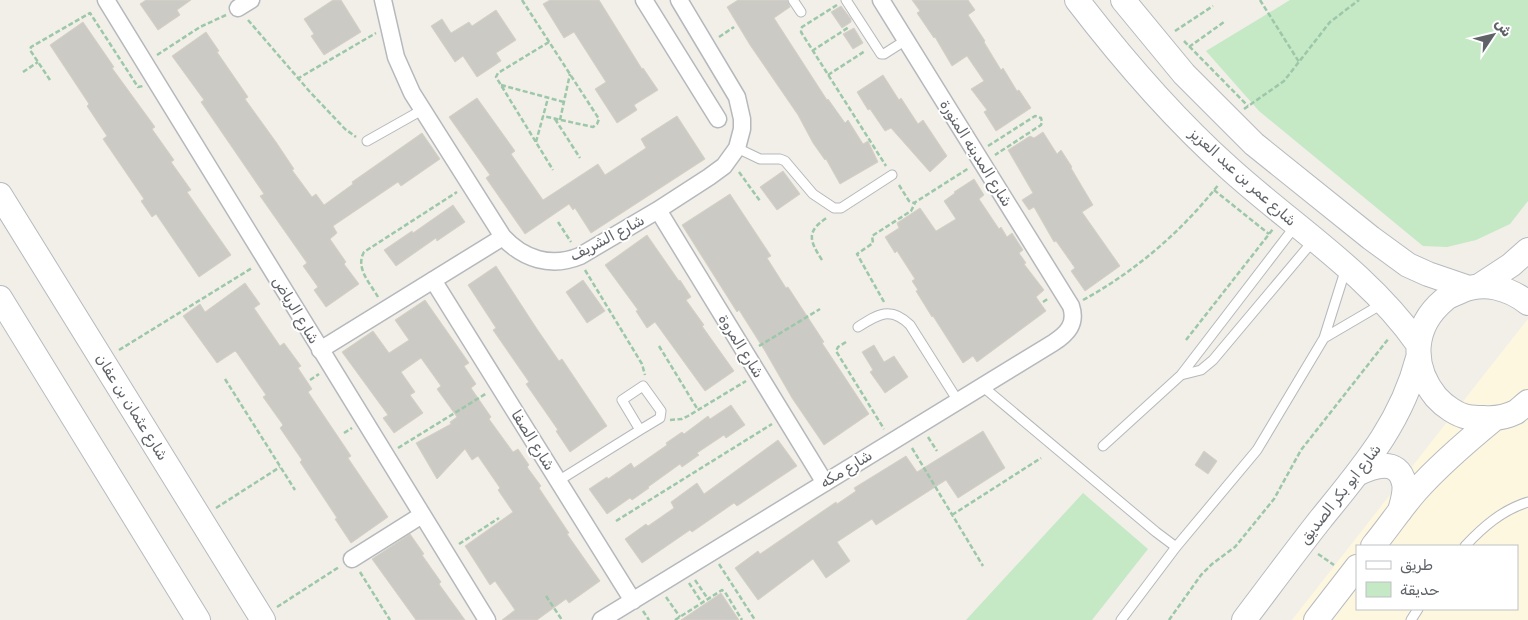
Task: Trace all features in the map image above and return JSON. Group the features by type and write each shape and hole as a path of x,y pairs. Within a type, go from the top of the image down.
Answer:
{"main road":[{"name":"شارع عمر بن عبد العزيز","path":"1077,0 1105,37 1186,127 1230,169 1386,302 1402,321 1418,351 1426,384 1443,405 1467,417 1516,413"},
{"path":"1123,0 1184,74 1254,144 1371,238 1408,265 1448,282 1474,287 1499,288 1518,295 1528,303"},
{"name":"شارع عثمان بن عفان","path":"0,194 263,619"},
{"path":"1346,266 1353,263 1364,252 1371,238"},
{"path":"1474,287 1511,265 1528,250"},
{"name":"شارع ابو بكر الصديق","path":"1244,620 1357,474 1396,418 1413,379 1427,318 1445,299 1474,287"},
{"path":"0,298 198,620"},
{"path":"1374,545 1439,466 1516,413"},
{"path":"1357,474 1380,465 1388,466 1395,470 1401,476 1404,484 1400,513"},
{"path":"1316,620 1353,572"}],"street":[{"name":"شارع الرياض","path":"106,0 487,620"},
{"name":"شارع الشريف","path":"383,0 396,57 422,110 503,237 520,252 530,257 542,261 560,262 578,257 658,210 717,172 733,153"},
{"path":"644,0 718,119"},
{"path":"679,0 737,97 742,119 742,129 733,153"},
{"name":"شارع المدينه المنورة","path":"881,0 1071,306"},
{"name":"شارع المروة","path":"658,210 825,482"},
{"path":"320,350 503,237"},
{"name":"شارع الصفا","path":"433,280 632,601"},
{"name":"شارع مكه","path":"601,620 1067,333 1072,326 1071,306"},
{"path":"352,559 422,514"}],"lane":[{"path":"793,0 801,12"},
{"path":"842,2 859,21 880,54 884,54 906,40"},
{"path":"367,141 422,110"},
{"path":"733,153 785,161 790,164 806,186 821,201 834,208 841,208 892,175"},
{"path":"1103,446 1181,375 1290,219"},
{"path":"1181,375 1201,370 1213,360 1314,240"},
{"path":"1121,620 1176,547 1257,450 1324,338 1346,266"},
{"path":"1324,338 1386,302"},
{"path":"858,327 880,314 898,316 910,326 958,401"},
{"path":"558,481 660,418 661,411 645,387 642,386 622,400 640,430"},
{"path":"982,386 1176,547"},
{"path":"1466,545 1495,518 1508,510 1528,502"}],"path":[{"path":"522,0 597,115 599,122 593,127 543,116"},
{"path":"1260,0 1299,62"},
{"path":"1229,120 1284,81 1330,22 1359,0"},
{"path":"842,2 801,28 801,32 909,201 915,203"},
{"path":"145,63 200,27 220,19 244,4 297,78 345,129 367,141"},
{"path":"1175,31 1213,6"},
{"path":"50,80 30,50 31,46 90,13 138,87 154,78"},
{"path":"812,50 859,21"},
{"path":"1189,47 1224,22"},
{"path":"297,78 388,26"},
{"path":"1170,26 1179,35"},
{"path":"1182,39 1248,106"},
{"path":"549,42 498,73 496,78 553,170"},
{"path":"828,75 874,45"},
{"path":"23,72 39,62"},
{"path":"560,120 570,74"},
{"path":"500,84 564,102"},
{"path":"536,142 548,98"},
{"path":"891,314 857,254 873,244 872,236 911,211 915,203 980,159 1035,116 1042,120 1041,125 980,159"},
{"path":"555,119 580,158"},
{"path":"733,153 760,202"},
{"path":"1071,306 1111,283 1149,256 1184,224 1230,169"},
{"path":"386,309 361,270 361,257 364,252 470,184"},
{"path":"1214,190 1269,234"},
{"path":"822,260 813,246 811,240 812,233 819,222 841,208"},
{"path":"1186,340 1269,234 1290,219"},
{"path":"558,222 644,368 645,377 642,386"},
{"path":"102,360 266,260"},
{"path":"745,354 820,309"},
{"path":"1169,620 1200,576 1218,558 1235,547 1274,499 1301,450 1402,321"},
{"path":"846,342 837,347 837,352 952,515 983,566"},
{"path":"659,346 698,410"},
{"path":"660,418 682,419 758,374"},
{"path":"224,379 295,490"},
{"path":"385,455 499,386"},
{"path":"616,521 784,416"},
{"path":"952,515 1041,458"},
{"path":"200,518 280,467"},
{"path":"445,553 499,518"},
{"path":"1302,543 1353,572"},
{"path":"712,552 755,620"},
{"path":"263,619 352,559 390,620"},
{"path":"684,569 708,599"},
{"path":"684,569 702,603"},
{"path":"658,585 680,617"},
{"path":"675,620 721,591 724,591 742,620"},
{"path":"546,596 562,620"}],"shaded area":[{"path":"1528,319 1528,620 1292,620"}],"green space":[{"path":"1290,0 1528,0 1528,201 1510,224 1476,240 1447,247 1423,246 1259,111 1206,51"},
{"path":"1083,493 1148,549 1092,620 966,620"}],"building":[{"path":"146,0 191,0 177,10 180,15 158,30 140,4"},
{"path":"333,0 341,0 361,32 324,55 311,36 314,34 304,19"},
{"path":"550,0 599,0 642,69 658,90 634,105 637,110 617,123 595,89 606,82 574,32 564,38 543,4"},
{"path":"738,0 787,0 790,7 774,18 827,100 845,123 848,120 863,144 868,141 878,162 840,184 826,159 813,143 798,115 750,45 727,7"},
{"path":"912,0 968,0 975,10 968,15 1001,70 1003,68 1017,91 1019,90 1031,108 996,131 984,112 987,110 971,89 984,81 967,56 952,66 935,37 917,13 920,11"},
{"path":"841,6 851,19 851,22 842,28 831,12"},
{"path":"496,10 516,40 496,53 501,61 477,77 463,56 455,62 431,26 442,19 451,33 469,22 472,26"},
{"path":"83,22 114,67 112,68 155,127 152,129 174,160 171,162 191,190 187,192 231,255 199,277 156,214 152,217 141,201 144,199 103,139 107,136 87,106 89,104 50,45"},
{"path":"854,28 863,43 853,49 843,34"},
{"path":"206,32 219,51 217,52 248,97 245,99 294,169 292,170 312,197 316,194 324,205 353,184 352,182 422,133 440,159 401,186 398,182 333,226 337,233 330,239 346,262 344,264 359,284 326,307 314,290 318,287 303,266 307,263 260,196 264,194 201,102 204,100 172,56"},
{"path":"883,75 899,100 901,98 918,124 923,120 947,156 930,172 891,128 885,131 870,109 868,110 857,92"},
{"path":"477,98 515,151 511,154 543,200 598,164 605,175 646,148 641,139 677,116 705,159 591,233 575,208 573,210 569,204 525,234 486,178 490,175 449,117"},
{"path":"1043,132 1057,154 1061,150 1072,167 1093,205 1082,212 1120,266 1085,291 1071,271 1075,268 1056,241 1054,242 1034,207 1029,210 1022,200 1033,193 1008,150 1030,136 1034,138"},
{"path":"783,171 800,194 777,210 760,187"},
{"path":"974,179 984,195 979,199 999,229 1001,227 1007,237 1012,233 1023,250 1019,253 1026,263 1024,264 1044,290 1036,297 1046,311 977,362 973,356 963,363 916,291 918,290 912,281 915,279 897,251 895,253 885,237 899,228 897,223 920,208 936,231 956,219 944,201"},
{"path":"730,194 771,256 767,258 824,342 822,343 869,414 824,445 792,398 739,310 737,312 682,225"},
{"path":"453,205 465,222 437,241 436,238 396,266 384,250 412,231 413,233"},
{"path":"647,235 691,297 686,300 734,371 705,391 655,322 647,328 636,311 638,310 605,265"},
{"path":"496,266 559,361 562,359 607,426 570,452 556,431 558,430 526,384 529,382 493,330 496,328 468,285"},
{"path":"583,280 605,311 587,323 566,292"},
{"path":"245,283 260,304 254,308 280,346 284,343 301,366 298,368 312,389 308,392 351,456 348,458 388,517 351,543 300,462 302,460 280,428 283,425 263,397 266,395 237,353 235,351 217,363 183,316 200,304 205,312"},
{"path":"425,300 469,363 464,366 476,384 471,388 491,417 489,419 513,452 518,449 529,465 527,467 541,486 539,488 569,533 567,534 600,581 569,603 566,599 537,620 502,620 515,610 495,581 490,585 465,546 513,512 498,490 500,488 478,456 472,460 465,449 437,479 416,443 451,424 450,422 457,417 437,389 441,386 421,358 401,372 415,392 410,395 423,413 394,433 383,418 388,415 342,352 373,331 389,353 409,340 395,320"},
{"path":"874,345 884,362 894,356 908,377 885,393 870,372 873,370 862,352"},
{"path":"731,405 745,425 726,438 724,435 697,453 699,455 682,467 680,464 632,500 630,498 607,514 589,489 631,463 634,468 682,432 684,434 708,416 710,419"},
{"path":"983,431 1005,468 958,498 946,480 876,525 872,519 837,542 850,561 826,578 813,559 758,600 735,568 758,551 760,554 836,502 837,504 856,491 854,488 906,456 917,472"},
{"path":"778,440 797,466 737,506 734,503 692,532 690,530 642,563 625,539 674,508 671,502 697,483 704,494"},
{"path":"1204,451 1217,461 1208,474 1195,465"},
{"path":"410,534 441,582 439,584 465,620 416,620 372,559"},
{"path":"721,593 739,620 681,620"}]}
